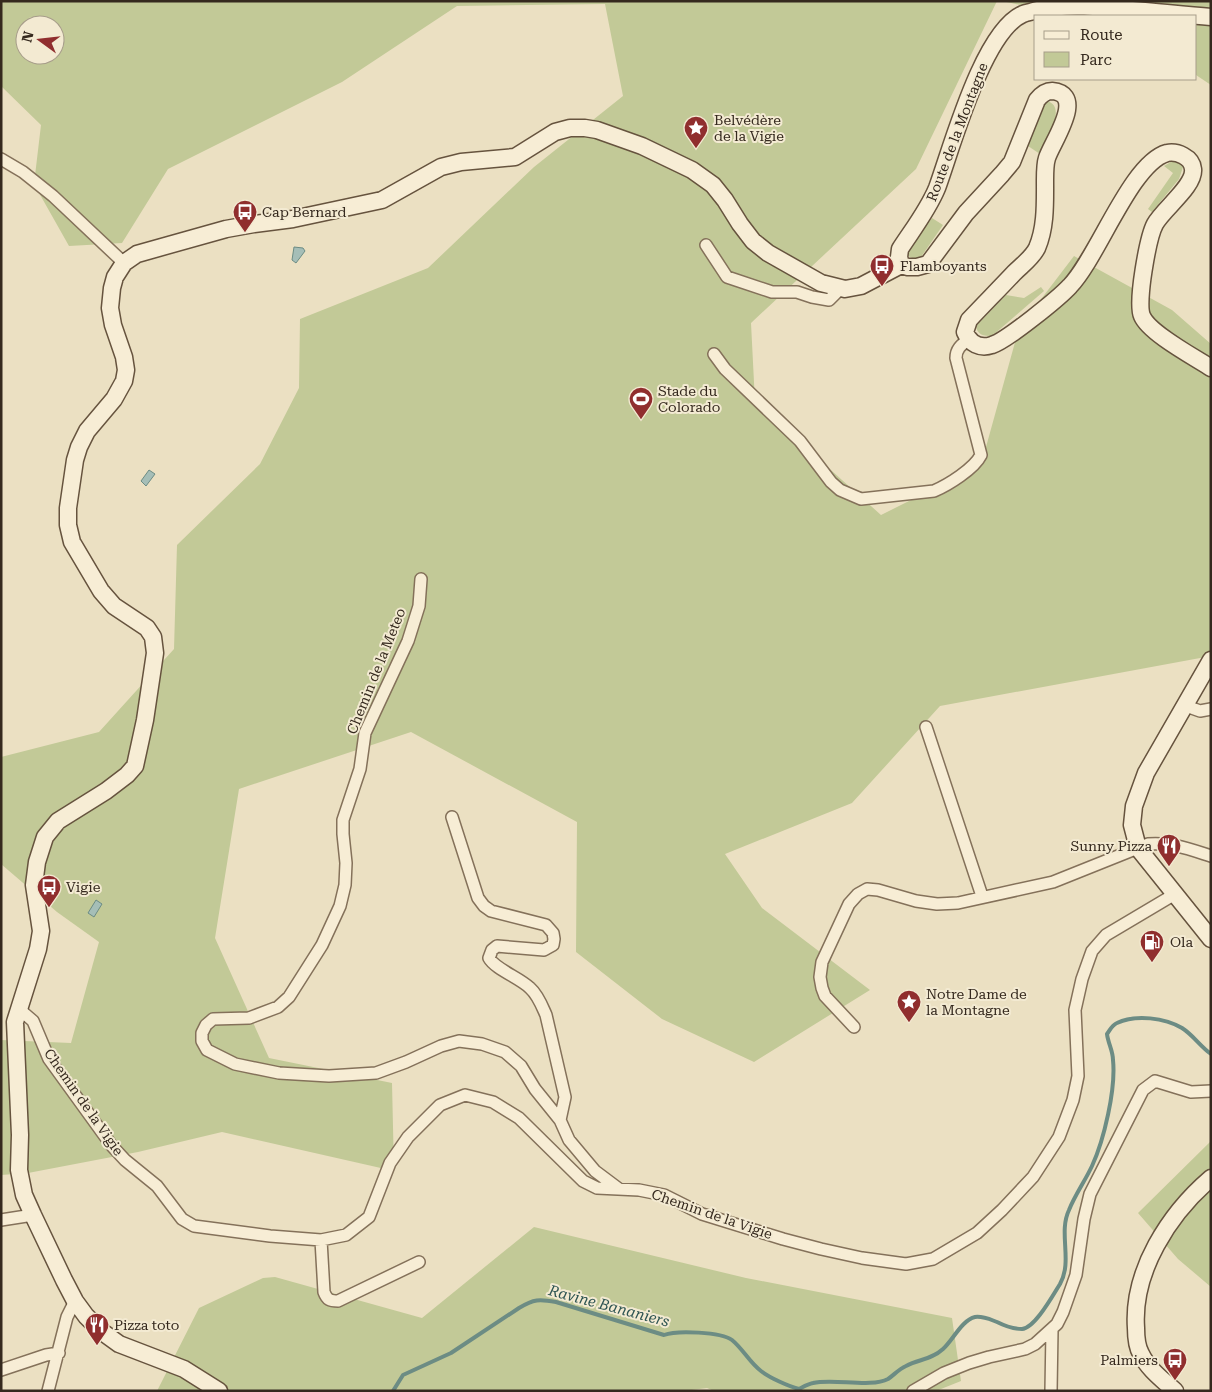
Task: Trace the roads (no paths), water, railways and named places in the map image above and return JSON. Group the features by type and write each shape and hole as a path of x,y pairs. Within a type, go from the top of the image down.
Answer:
{"street":[{"name":"Route de la Montagne","path":"901,265 900,249 929,205 966,104 986,57 1001,33 1012,22 1022,14 1053,7 1088,7 1186,15"},
{"name":"Route de la Montagne","path":"1197,16 1211,17"},
{"path":"218,1391 184,1369 128,1348 110,1339 86,1316 75,1301 33,1215 21,1184 19,1170 20,1135 14,1038 18,1009 38,949 41,931 34,885 37,862 45,837 58,821 106,791 127,775 135,766 145,720 155,653 153,636 147,628 114,606 101,591 72,542 68,525 68,508 75,460 79,447 87,431 114,400 124,381 126,370 124,358 110,308 115,276 124,263 137,254 226,229 293,220 382,200 441,167 461,162 515,157 555,132 570,128 585,128 597,130 642,146 692,170 713,185 753,241 768,253 821,283 845,289 861,286 901,265 917,268 928,264 966,213 1012,162 1030,113 1041,95 1054,91 1066,99 1068,113 1047,159 1044,176 1044,214 1038,245 1034,253 969,320 965,332 968,340 978,346 993,345 1019,328 1071,286 1091,257 1124,197 1138,177 1162,155 1169,152 1188,159 1194,169 1190,182 1156,222 1151,232 1148,243 1141,315 1147,325 1159,335 1211,368"},
{"path":"1,159 23,172 53,196 124,263"},
{"path":"706,245 727,277 772,292 797,292 812,298 829,300 837,292 838,288"},
{"path":"714,354 732,376 800,441 831,482 840,490 861,499 934,491 945,487 977,462 980,455 956,358 956,351 968,340"},
{"name":"Chemin de la Meteo","path":"421,579 419,606 408,641 364,733 360,769 346,805 343,820 342,834 346,863 345,885 340,906 322,945 289,997 278,1007 249,1018 213,1019 206,1025 202,1033 202,1041 207,1050 235,1064 279,1074 329,1076 376,1073 406,1062 440,1046 459,1041 482,1044 505,1052 521,1066 534,1090 560,1120"},
{"path":"1211,660 1146,773 1134,806 1132,825 1138,848 1211,939"},
{"path":"1186,706 1200,711 1211,709"},
{"path":"926,727 982,896"},
{"path":"452,817 472,886 484,906 491,911 546,925 553,933 553,945 544,950 498,946 492,950 489,958 492,964 518,978 532,989 541,1002 546,1015 565,1097 560,1120 569,1140 595,1171 620,1190"},
{"path":"854,1027 825,996 820,977 822,962 850,904 858,894 867,889 878,890 916,901 937,904 958,903 982,896 1053,882 1148,844 1164,843 1182,846 1211,856"},
{"name":"Chemin de la Vigie","path":"18,1009 33,1021 49,1058 112,1146 125,1160 158,1186 182,1218 194,1226 270,1236 322,1240 346,1235 368,1217 390,1163 408,1137 440,1105 465,1096 493,1102 519,1118 583,1181 597,1188 639,1190 664,1195 702,1214 821,1250 906,1264 932,1259 977,1233 1033,1177 1059,1137 1073,1100 1078,1076 1075,1010 1082,978 1092,951 1106,934 1176,894"},
{"path":"913,1391 944,1374 969,1364 989,1357 1025,1349 1035,1344 1052,1330 1064,1312 1076,1275 1084,1219 1090,1194 1143,1090 1155,1081 1190,1092 1211,1091"},
{"path":"1175,1391 1152,1370 1141,1354 1136,1336 1137,1298 1141,1278 1149,1258 1166,1230 1180,1211 1211,1178"},
{"path":"1,1220 33,1215"},
{"path":"322,1240 324,1292 326,1298 331,1301 338,1301 419,1262"},
{"path":"48,1391 67,1317 75,1301"},
{"path":"1051,1391 1052,1330"},
{"path":"1,1370 46,1355 59,1353"}],"water":[{"path":"294,247 303,248 305,251 296,263 292,260"},
{"path":"149,470 155,474 146,486 141,481"},
{"path":"96,900 102,904 94,917 88,913"}],"waterway":[{"name":"Ravine Bananiers","path":"393,1391 403,1375 451,1353 519,1308 537,1300 556,1302 664,1335 670,1333 699,1333 726,1337 732,1340 761,1371 779,1382 799,1389 811,1383 821,1382 881,1382 903,1367 938,1353 966,1322 975,1317 986,1318 1015,1328 1022,1329 1027,1327 1043,1310 1064,1275 1066,1219 1071,1204 1092,1166 1105,1129 1113,1085 1113,1057 1107,1034 1110,1029 1117,1023 1125,1020 1141,1018 1159,1020 1182,1028 1211,1054"}],"place":[{"name":"Belvédère de la Vigie","path":"696,149"},
{"name":"Cap Bernard","path":"245,233"},
{"name":"Flamboyants","path":"882,287"},
{"name":"Stade du Colorado","path":"641,420"},
{"name":"Sunny Pizza","path":"1169,867"},
{"name":"Vigie","path":"49,908"},
{"name":"Ola","path":"1152,963"},
{"name":"Notre Dame de la Montagne","path":"909,1023"},
{"name":"Pizza toto","path":"97,1346"},
{"name":"Palmiers","path":"1175,1381"}]}
